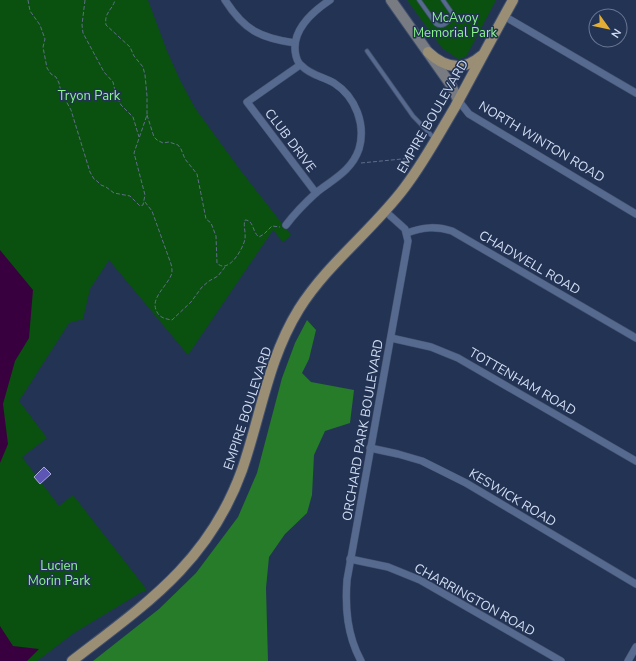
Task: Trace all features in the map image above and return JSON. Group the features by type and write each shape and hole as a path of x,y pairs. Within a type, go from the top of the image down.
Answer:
{"main road":[{"name":"NORTH WINTON ROAD","path":"391,0 451,85 458,100"},
{"name":"EMPIRE BOULEVARD","path":"72,661 157,594 182,570 204,542 223,511 238,479 270,371 287,331 305,300 320,280 385,211 412,177 436,140 513,0"},
{"path":"428,52 445,64 459,67 471,64 485,52"}],"street":[{"path":"225,0 236,17 252,30 270,39 295,43"},
{"path":"286,225 316,193 344,173 352,164 358,150 361,137 359,118 352,101 345,92 335,84 306,70 300,65 295,52 295,43 298,33 310,16 330,0"},
{"path":"504,16 636,94"},
{"name":"CLUB DRIVE","path":"300,65 247,102 316,193"},
{"name":"NORTH WINTON ROAD","path":"458,100 469,114 636,214"},
{"path":"385,211 404,228 407,233"},
{"name":"CHADWELL ROAD","path":"407,233 431,227 452,231 636,338"},
{"name":"ORCHARD PARK BOULEVARD","path":"361,661 352,642 348,627 346,592 350,560 391,338 407,243 407,233"},
{"name":"TOTTENHAM ROAD","path":"391,338 431,347 458,358 636,462"},
{"name":"KESWICK ROAD","path":"370,448 410,457 452,475 636,584"},
{"name":"CHARRINGTON ROAD","path":"350,560 388,567 420,580 561,661"},
{"path":"628,661 636,647"}],"lane":[{"path":"419,0 436,24 443,26 452,17 452,13 443,0"},
{"path":"367,51 413,116 436,140"}],"path":[{"path":"28,0 30,11 40,26 45,39 44,47 47,68 51,74 56,77 61,92 71,110 83,153 92,176 101,185 114,193 130,196 138,205 143,205 145,195 134,153 147,115 147,92 143,67 134,56 130,47 106,25 106,15 114,5 115,0"},
{"path":"85,0 82,25 83,34 104,72 113,82 116,95 121,105 133,117 139,137"},
{"path":"147,115 154,137 163,143 169,142 178,145 185,159 196,174 206,218 211,223 216,236 217,263 220,266 225,267"},
{"path":"352,164 412,158"},
{"path":"144,202 152,211 171,264 172,272 154,304 159,316 165,319 172,320 191,302 202,287 218,276 236,257 245,241 245,220 252,223 254,233 259,237 272,226 280,227 286,225"}],"green space":[{"name":"Tryon Park","path":"0,0 148,0 167,51 195,108 241,171 291,235 283,242 273,230 188,355 109,260 90,289 83,319 69,323 19,401 47,438 22,457 59,506 73,495 147,590 74,633 37,661 0,661"},
{"name":"McAvoy Memorial Park","path":"407,0 496,0 467,55 458,59 442,48"},
{"path":"307,320 316,330 309,359 302,373 311,382 354,390 350,423 325,431 314,455 312,495 307,513 285,534 269,557 266,588 268,661 93,661 159,609 196,573 238,517 257,473 282,378 295,343"}],"shaded area":[{"path":"0,250 33,290 29,338 15,361 3,404 8,444 0,463"},
{"path":"0,626 13,646 39,649 27,661 0,661"}],"building":[{"path":"44,467 51,474 40,484 34,477"}],"park label":[{"name":"Lucien Morin Park","path":"59,572"}]}
